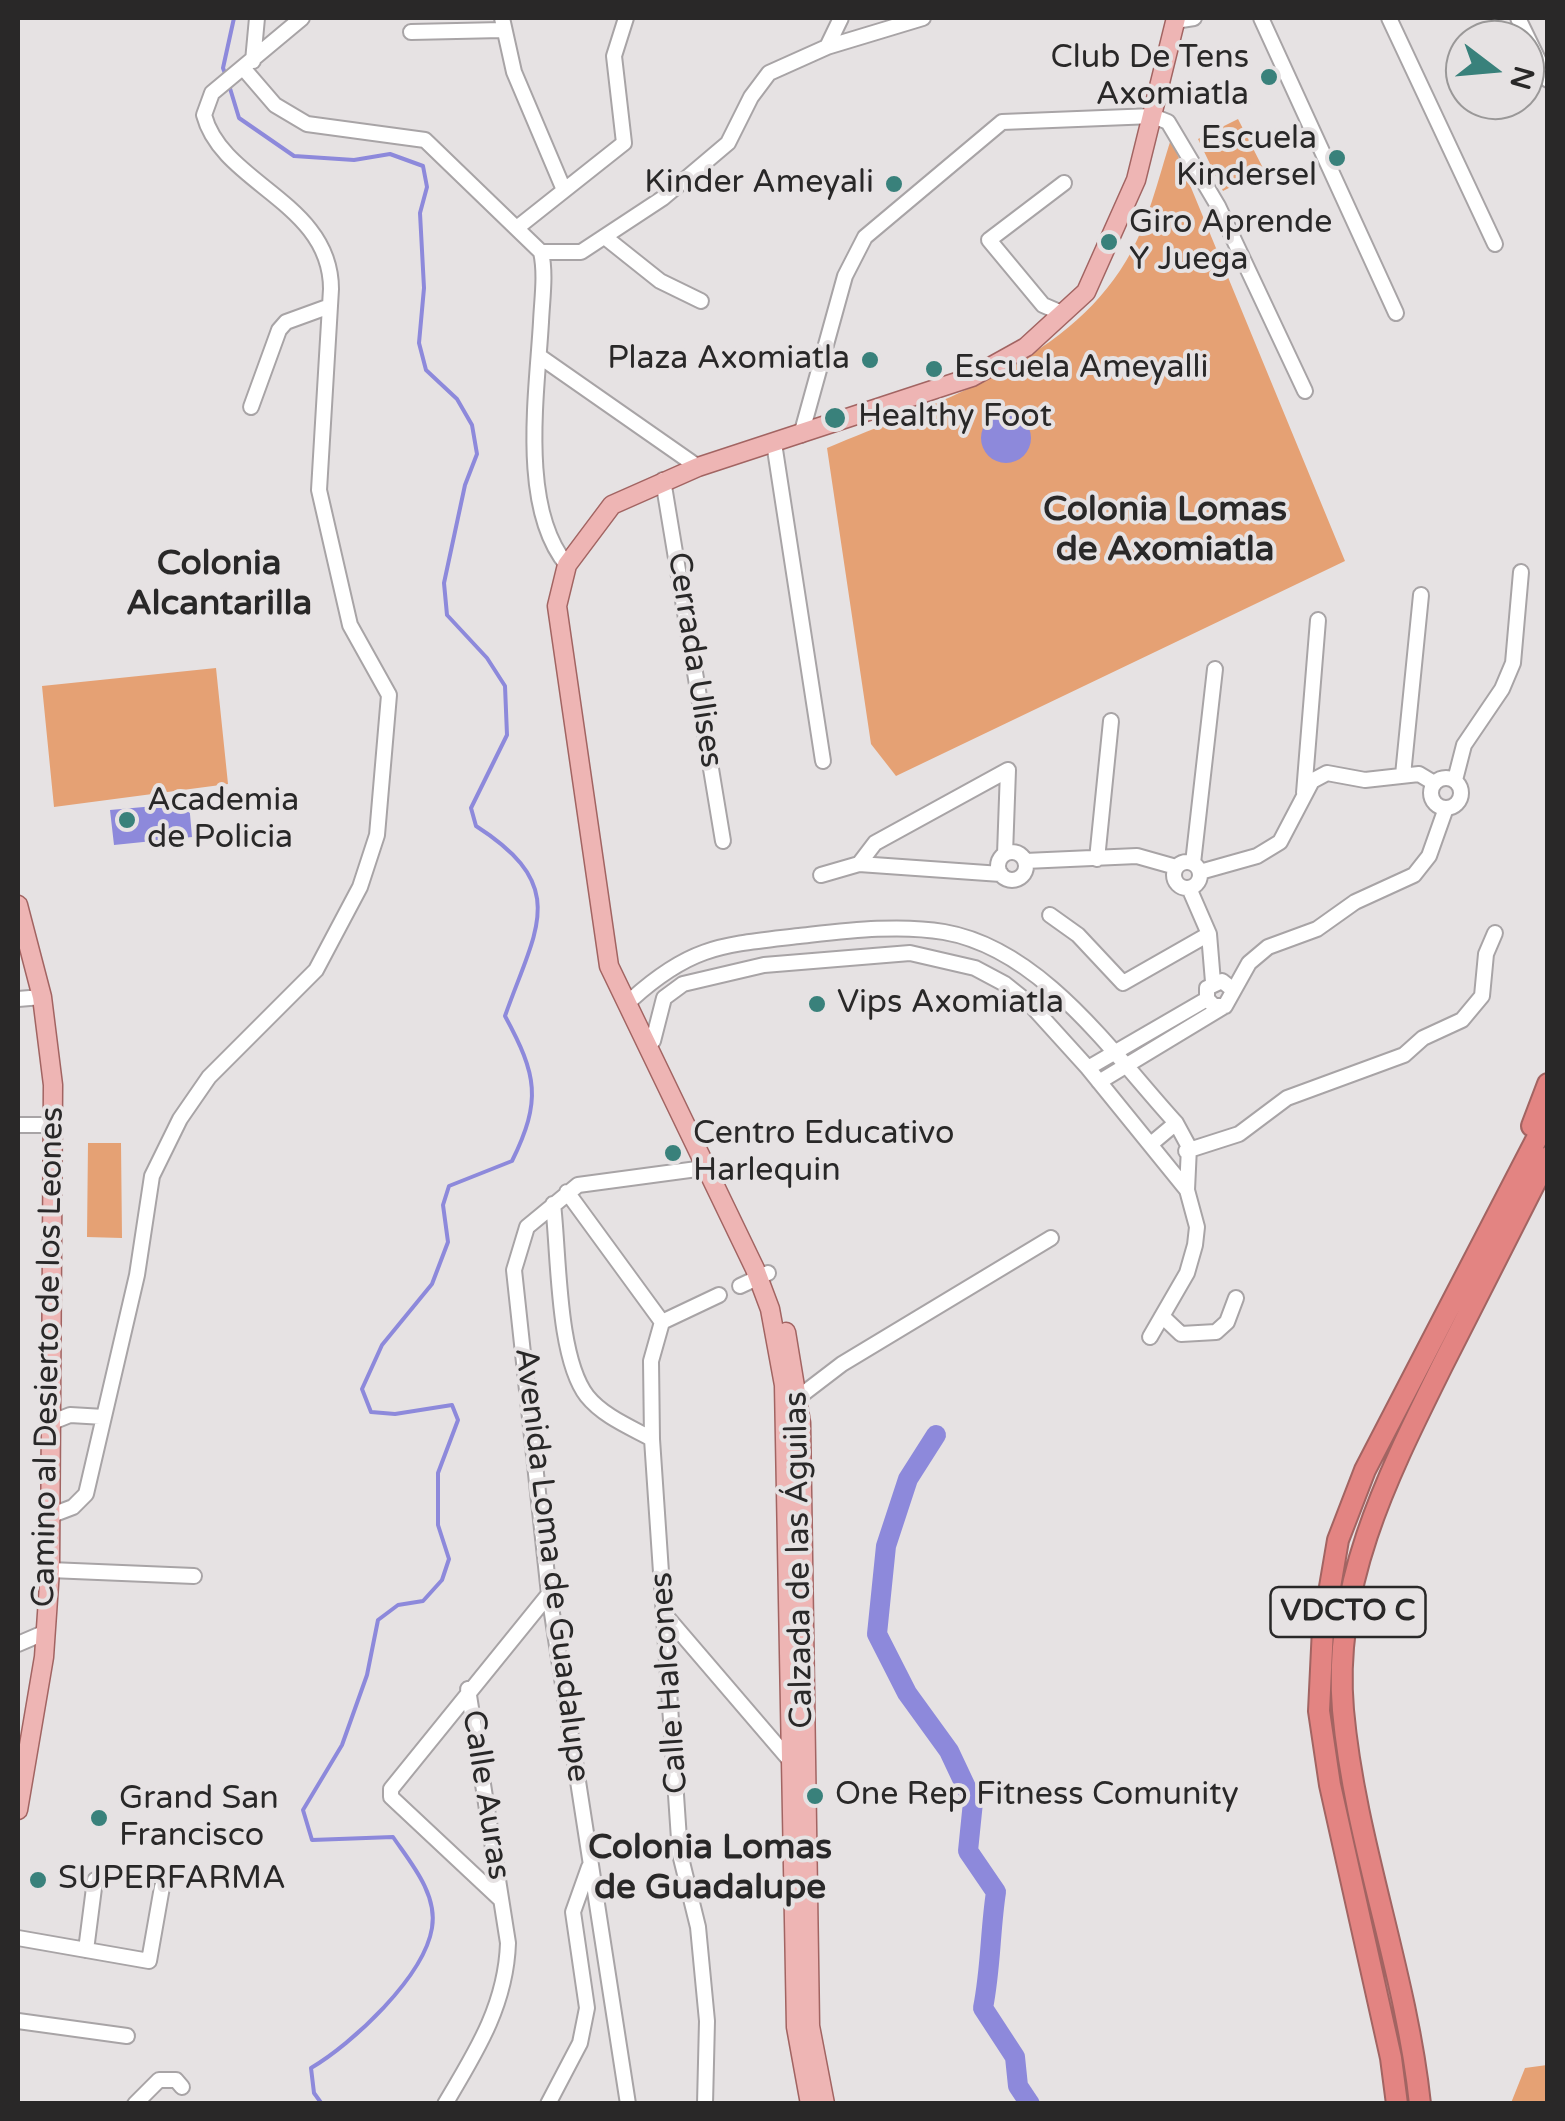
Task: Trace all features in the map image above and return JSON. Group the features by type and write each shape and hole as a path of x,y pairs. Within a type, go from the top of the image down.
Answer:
{"highway":[{"path":"1506,1199 1548,1084"},
{"name":"VDCTO C","path":"1397,2104 1391,2058 1330,1785 1319,1711 1323,1628 1338,1540 1366,1470 1548,1117"},
{"name":"VDCTO C","path":"1420,2104 1416,2061 1362,1823 1343,1710 1343,1642 1358,1556 1384,1484 1548,1157"}],"main road":[{"name":"Calzada de las Águilas","path":"810,2104 796,2027 798,1767 793,1400 763,1276 624,1004 609,966 557,606 567,566 612,505 698,467 972,377 1009,359 1064,314 1086,292 1136,180 1176,20"},
{"name":"Camino al Desierto de los Leones","path":"18,905 27,969 42,997 49,1038 52,1125 50,1570 46,1632 18,1806"},
{"name":"Calzada de las Águilas","path":"607,936 709,1168"},
{"name":"Calzada de las Águilas","path":"798,1767 810,2026 825,2104"}],"street":[{"path":"246,67 257,18"},
{"path":"52,1516 74,1507 86,1494 138,1276 152,1176 180,1119 209,1077 316,970 360,887 377,835 390,695 363,656 350,626 319,490 331,273 316,237 211,136 204,110 212,92 302,18"},
{"path":"518,227 624,143 614,56 626,18"},
{"path":"827,46 842,18"},
{"path":"246,67 275,105 307,124 425,140 541,252 572,255 606,238 721,150 769,73 827,46 923,18"},
{"path":"1176,20 1194,18"},
{"path":"1260,18 1396,314"},
{"path":"1390,18 1495,244"},
{"path":"1518,18 1548,80"},
{"path":"411,32 502,24 564,190"},
{"path":"800,435 845,276 865,237 1002,122 1153,116 1168,122 1200,174 1305,391"},
{"path":"1064,183 990,240 1042,305 1064,314"},
{"path":"606,238 660,281 701,301"},
{"path":"541,252 535,455 541,509 553,548 567,566"},
{"path":"251,407 279,330 286,322 330,306"},
{"path":"539,356 698,467"},
{"path":"774,443 824,761"},
{"name":"Cerrada Ulises","path":"663,480 723,841"},
{"path":"1446,808 1456,804 1462,795 1455,780 1464,744 1502,689 1513,662 1521,572"},
{"path":"1403,775 1421,595"},
{"path":"1304,794 1318,620"},
{"path":"1189,888 1197,884 1216,669"},
{"path":"1097,859 1111,721"},
{"path":"859,864 875,842 1008,770 1005,854 998,863 1001,874"},
{"path":"1005,854 1014,852 1024,861 1137,856 1176,867 1196,868 1258,856 1280,842 1296,818 1312,781 1327,773 1364,780 1419,774 1434,784"},
{"path":"1434,784 1444,778 1455,780"},
{"path":"1434,784 1432,800 1446,808"},
{"path":"1099,1082 1225,1006 1249,963 1268,947 1317,930 1355,902 1414,875 1436,842 1446,808"},
{"path":"821,875 859,864 1018,878 1024,861"},
{"path":"1176,867 1174,880 1189,888 1209,934 1214,982"},
{"path":"1050,915 1078,935 1123,983 1209,934"},
{"path":"632,998 680,961 715,946 906,929 945,932 981,944 1024,968 1123,1065 1176,1123 1189,1147 1187,1190 1196,1245 1186,1274 1150,1337"},
{"path":"1166,1164 1175,1162 1189,1147 1239,1134 1286,1098 1404,1055 1424,1038 1462,1020 1482,996 1486,954 1495,933"},
{"path":"654,1041 664,998 683,984 711,974 764,964 910,954 944,958 975,968 1030,1004 1088,1068 1187,1190"},
{"path":"654,980 664,998"},
{"path":"1225,1006 1214,1006 1207,999 1207,988 1214,982 1226,982 1232,990"},
{"path":"18,999 42,997"},
{"path":"1088,1068 1207,999"},
{"path":"1128,1042 1138,1056"},
{"path":"1151,1144 1176,1123"},
{"path":"18,1125 52,1125"},
{"name":"Avenida Loma de Guadalupe","path":"628,2104 549,1594 514,1270 527,1227 567,1192 592,1181 709,1168"},
{"path":"567,1192 662,1322 720,1295"},
{"path":"553,1204 573,1369 602,1410 652,1439"},
{"path":"793,1400 1051,1238"},
{"path":"740,1286 763,1276"},
{"path":"1162,1316 1181,1334 1216,1332 1227,1322 1236,1298"},
{"name":"Calle Halcones","path":"662,1322 651,1362 652,1439 680,1854 698,1926 707,2020 706,2104"},
{"path":"50,1423 70,1414 104,1417"},
{"path":"50,1570 194,1576"},
{"path":"501,1900 391,1797 400,1773 549,1594"},
{"path":"667,1617 798,1767"},
{"path":"18,1644 46,1632"},
{"name":"Calle Auras","path":"446,2104 498,2008 508,1943 468,1689"},
{"path":"548,2104 580,2043 587,2008 573,1912 590,1864"},
{"path":"86,1950 94,1880"},
{"path":"18,1938 149,1961 162,1887"},
{"path":"18,2022 128,2036"},
{"path":"136,2104 159,2080 176,2080 182,2087"}],"shaded area":[{"path":"1238,119 1264,170 1223,191 1198,139"},
{"path":"1171,139 1345,561 896,776 871,744 827,448 993,377 1068,327 1100,297 1134,247"},
{"path":"1006,413 1023,421 1031,438 1023,455 1006,463 989,455 981,438 989,421"},
{"path":"216,668 228,784 54,807 42,686"},
{"path":"189,803 192,837 114,845 110,810"},
{"path":"88,1143 121,1143 122,1238 87,1237"},
{"path":"1547,2065 1547,2103 1511,2103 1525,2068"}],"waterway":[{"path":"226,76 223,68 234,18"},
{"path":"229,85 239,118 294,156 354,160 390,154 423,166 427,187 420,213 424,288 419,343 426,370 457,399 472,425 477,454 465,485 444,583 447,615 487,658 505,686 507,735 471,808 476,826 506,848 525,869 535,890 538,911 527,958 505,1016 524,1055 532,1088 522,1140 512,1161 449,1186 443,1205 448,1242 432,1284 382,1345 362,1389 371,1412 395,1414 452,1405 458,1420 438,1473 438,1525 449,1559 442,1580 423,1601 398,1605 378,1620 367,1675 342,1745 303,1810 312,1840 393,1837 421,1879 433,1915 426,1947 401,1988 346,2043 311,2068 314,2093 322,2104"},
{"path":"936,1435 908,1479 886,1546 877,1634 907,1693 949,1751 973,1802 968,1851 996,1892 983,2008 1015,2057 1018,2086 1030,2104"}],"place":[{"name":"Club De Tens Axomiatla","path":"1269,77"},
{"name":"Escuela Kindersel","path":"1337,158"},
{"name":"Kinder Ameyali","path":"894,184"},
{"name":"Giro Aprende Y Juega","path":"1109,242"},
{"name":"Plaza Axomiatla","path":"870,360"},
{"name":"Escuela Ameyalli","path":"934,369"},
{"name":"Healthy Foot","path":"835,418"},
{"name":"Academia de Policia","path":"127,820"},
{"name":"Vips Axomiatla","path":"817,1004"},
{"name":"Centro Educativo Harlequin","path":"673,1153"},
{"name":"One Rep Fitness Comunity","path":"815,1796"},
{"name":"Grand San Francisco","path":"99,1818"},
{"name":"SUPERFARMA","path":"38,1880"}],"district":[{"name":"Colonia Lomas de Axomiatla","path":"1165,531"},
{"name":"Colonia Alcantarilla","path":"219,585"},
{"name":"Colonia Lomas de Guadalupe","path":"710,1869"}]}
